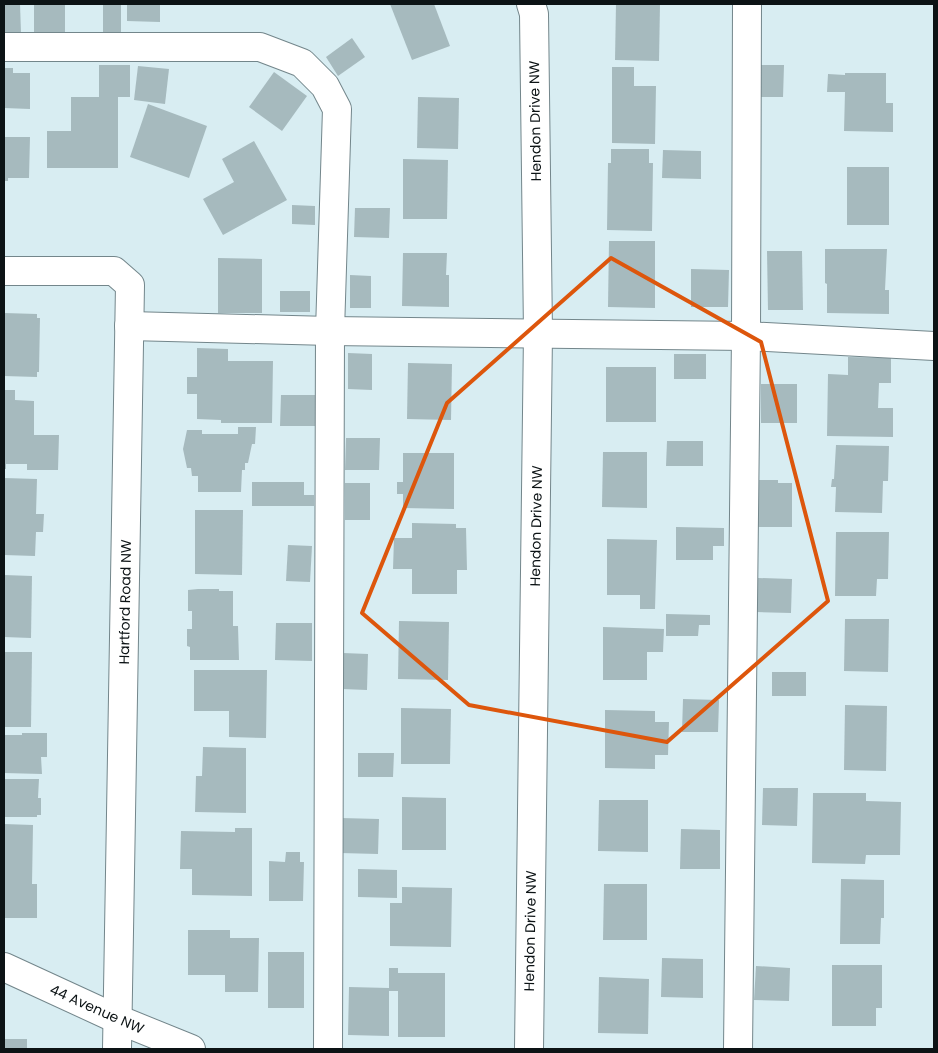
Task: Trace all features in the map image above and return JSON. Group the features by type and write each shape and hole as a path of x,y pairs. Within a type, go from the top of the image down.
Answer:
{"street":[{"name":"Hendon Drive NW","path":"529,1049 538,333 534,14 530,4"},
{"path":"738,1049 746,336 747,4"},
{"path":"4,48 260,47 302,64 325,86 336,109 330,331 328,1049"},
{"name":"Hartford Road NW","path":"4,271 114,271 130,285 117,1049"},
{"path":"129,326 330,331 746,336 934,346"},
{"name":"44 Avenue NW","path":"4,967 117,1019 191,1049"}],"highlighted area":[{"path":"611,258 761,342 828,601 667,742 469,705 362,613 447,403"}],"building":[{"path":"4,4 20,4 21,33 4,33"},
{"path":"34,4 65,4 65,33 34,33"},
{"path":"103,4 121,4 121,32 103,33"},
{"path":"127,4 160,4 160,22 127,21"},
{"path":"390,4 434,4 450,46 412,60"},
{"path":"616,4 660,4 659,61 615,60"},
{"path":"352,38 365,57 338,76 326,57"},
{"path":"99,65 130,65 130,97 118,97 118,168 47,168 47,131 71,131 71,97 99,97"},
{"path":"761,65 784,65 783,97 761,97"},
{"path":"138,66 169,69 165,104 134,100"},
{"path":"612,67 634,67 634,86 656,86 655,144 612,143"},
{"path":"4,68 13,68 13,73 30,73 30,109 4,108"},
{"path":"274,72 307,96 282,131 249,107"},
{"path":"845,73 886,73 886,103 893,103 893,132 844,131 845,92 827,92 828,74 845,75"},
{"path":"418,97 459,98 458,149 417,148"},
{"path":"148,104 207,126 189,178 130,157"},
{"path":"4,137 30,137 29,178 8,178 8,181 4,181"},
{"path":"254,141 287,200 223,235 203,199 234,182 222,159"},
{"path":"611,149 649,149 649,163 653,163 652,231 607,230 608,163 611,163"},
{"path":"663,150 701,151 701,179 662,178"},
{"path":"403,159 448,160 447,219 403,219"},
{"path":"847,167 889,167 889,225 847,225"},
{"path":"292,205 315,206 315,225 292,224"},
{"path":"355,208 390,208 389,238 354,237"},
{"path":"609,241 655,241 655,308 608,307"},
{"path":"825,249 887,249 885,290 889,290 889,314 827,313"},
{"path":"767,251 802,251 803,310 768,310"},
{"path":"403,253 447,253 446,275 449,275 449,307 402,306"},
{"path":"218,258 262,259 262,313 218,313"},
{"path":"691,269 729,270 728,307 691,307"},
{"path":"350,275 371,276 371,308 350,308"},
{"path":"280,291 310,291 310,312 280,312"},
{"path":"4,313 37,314 37,318 40,318 39,372 37,372 37,377 4,376"},
{"path":"197,348 228,349 228,361 273,361 272,423 221,423 221,420 197,419 197,394 187,394 187,377 197,377"},
{"path":"348,353 372,354 372,390 348,389"},
{"path":"674,354 706,354 706,379 674,379"},
{"path":"848,357 891,358 891,383 879,383 878,408 893,408 893,437 827,436 828,374 848,375"},
{"path":"408,363 452,364 451,420 407,419"},
{"path":"606,367 656,367 656,422 606,422"},
{"path":"761,384 797,384 797,423 761,423"},
{"path":"4,390 15,390 15,400 34,401 34,435 59,435 58,470 27,470 27,464 6,464 6,469 4,469"},
{"path":"281,395 315,395 315,426 280,426"},
{"path":"238,427 256,427 255,444 252,444 248,463 245,463 245,470 242,470 241,492 198,492 198,476 192,476 191,468 187,468 183,449 187,430 202,430 202,434 238,434"},
{"path":"346,438 380,438 379,470 345,470"},
{"path":"667,441 703,441 703,466 666,466"},
{"path":"836,445 889,446 888,481 883,481 882,513 835,512 836,487 831,487 832,479 834,479"},
{"path":"603,452 647,452 647,508 602,507"},
{"path":"403,453 454,453 454,509 403,508 403,494 397,494 397,482 403,482"},
{"path":"4,478 37,479 36,514 44,514 43,532 36,532 35,556 4,555"},
{"path":"757,480 778,480 778,483 792,483 792,527 757,527"},
{"path":"252,482 304,482 304,495 314,495 314,506 252,506"},
{"path":"345,483 370,483 370,520 345,520"},
{"path":"195,510 243,510 242,575 195,574"},
{"path":"412,523 456,524 456,528 466,528 467,570 457,570 457,594 412,594 412,569 393,569 394,538 412,538"},
{"path":"676,527 724,528 724,546 713,546 713,560 676,560"},
{"path":"836,532 889,532 888,579 877,579 876,596 835,596"},
{"path":"607,539 657,540 655,609 640,609 640,595 607,595"},
{"path":"288,545 312,546 310,582 286,581"},
{"path":"4,575 32,576 31,638 4,637"},
{"path":"758,578 792,579 791,613 756,612"},
{"path":"188,590 233,591 233,626 238,626 239,660 190,660 190,647 187,646 187,629 192,629 192,611 188,611"},
{"path":"666,614 710,615 710,625 699,625 698,636 666,636"},
{"path":"845,619 889,619 888,672 844,671"},
{"path":"399,621 449,622 448,680 398,679"},
{"path":"276,623 312,623 312,661 275,660"},
{"path":"603,627 664,629 663,652 647,652 647,680 603,680"},
{"path":"4,652 32,652 31,727 4,727"},
{"path":"343,653 368,654 367,690 342,689"},
{"path":"194,670 267,670 266,738 229,737 229,711 194,711"},
{"path":"772,672 806,672 806,696 772,696"},
{"path":"683,699 719,700 718,732 682,732"},
{"path":"845,705 887,706 886,771 844,770"},
{"path":"401,708 451,709 450,764 401,764"},
{"path":"605,710 655,711 655,722 669,722 668,755 655,755 655,769 605,768"},
{"path":"22,733 47,733 47,757 41,757 42,774 4,773 4,735 22,735"},
{"path":"203,747 246,748 246,813 195,812 196,776 202,776"},
{"path":"358,753 394,753 393,777 358,777"},
{"path":"4,779 39,779 38,798 41,798 41,815 37,815 37,817 4,817"},
{"path":"763,788 798,788 797,826 762,825"},
{"path":"813,793 866,793 866,801 901,802 900,855 866,855 865,864 812,863"},
{"path":"402,797 446,798 446,850 402,850"},
{"path":"599,800 648,800 648,852 598,851"},
{"path":"341,818 379,819 378,854 340,853"},
{"path":"4,824 33,825 32,884 37,884 37,918 4,918"},
{"path":"235,828 252,828 252,896 192,895 192,869 180,869 181,831 235,832"},
{"path":"681,829 720,830 720,869 680,869"},
{"path":"286,852 300,852 300,862 304,862 303,901 269,901 269,861 285,862"},
{"path":"358,869 397,870 397,898 358,897"},
{"path":"841,879 884,880 884,918 881,918 880,944 840,944"},
{"path":"604,884 647,884 647,940 603,940"},
{"path":"402,887 452,888 451,947 390,946 390,903 402,903"},
{"path":"188,930 230,930 230,938 259,938 258,992 225,992 225,975 188,975"},
{"path":"268,952 304,952 304,1008 268,1008"},
{"path":"662,958 703,959 703,998 661,997"},
{"path":"832,965 882,965 882,1008 876,1008 876,1026 832,1026"},
{"path":"756,966 790,968 789,1001 754,1000"},
{"path":"389,968 398,968 398,973 445,973 445,1037 398,1037 398,991 389,991 389,1036 348,1035 349,987 389,988"},
{"path":"599,977 649,979 648,1034 598,1033"},
{"path":"4,1039 27,1039 27,1049 4,1049"}]}
